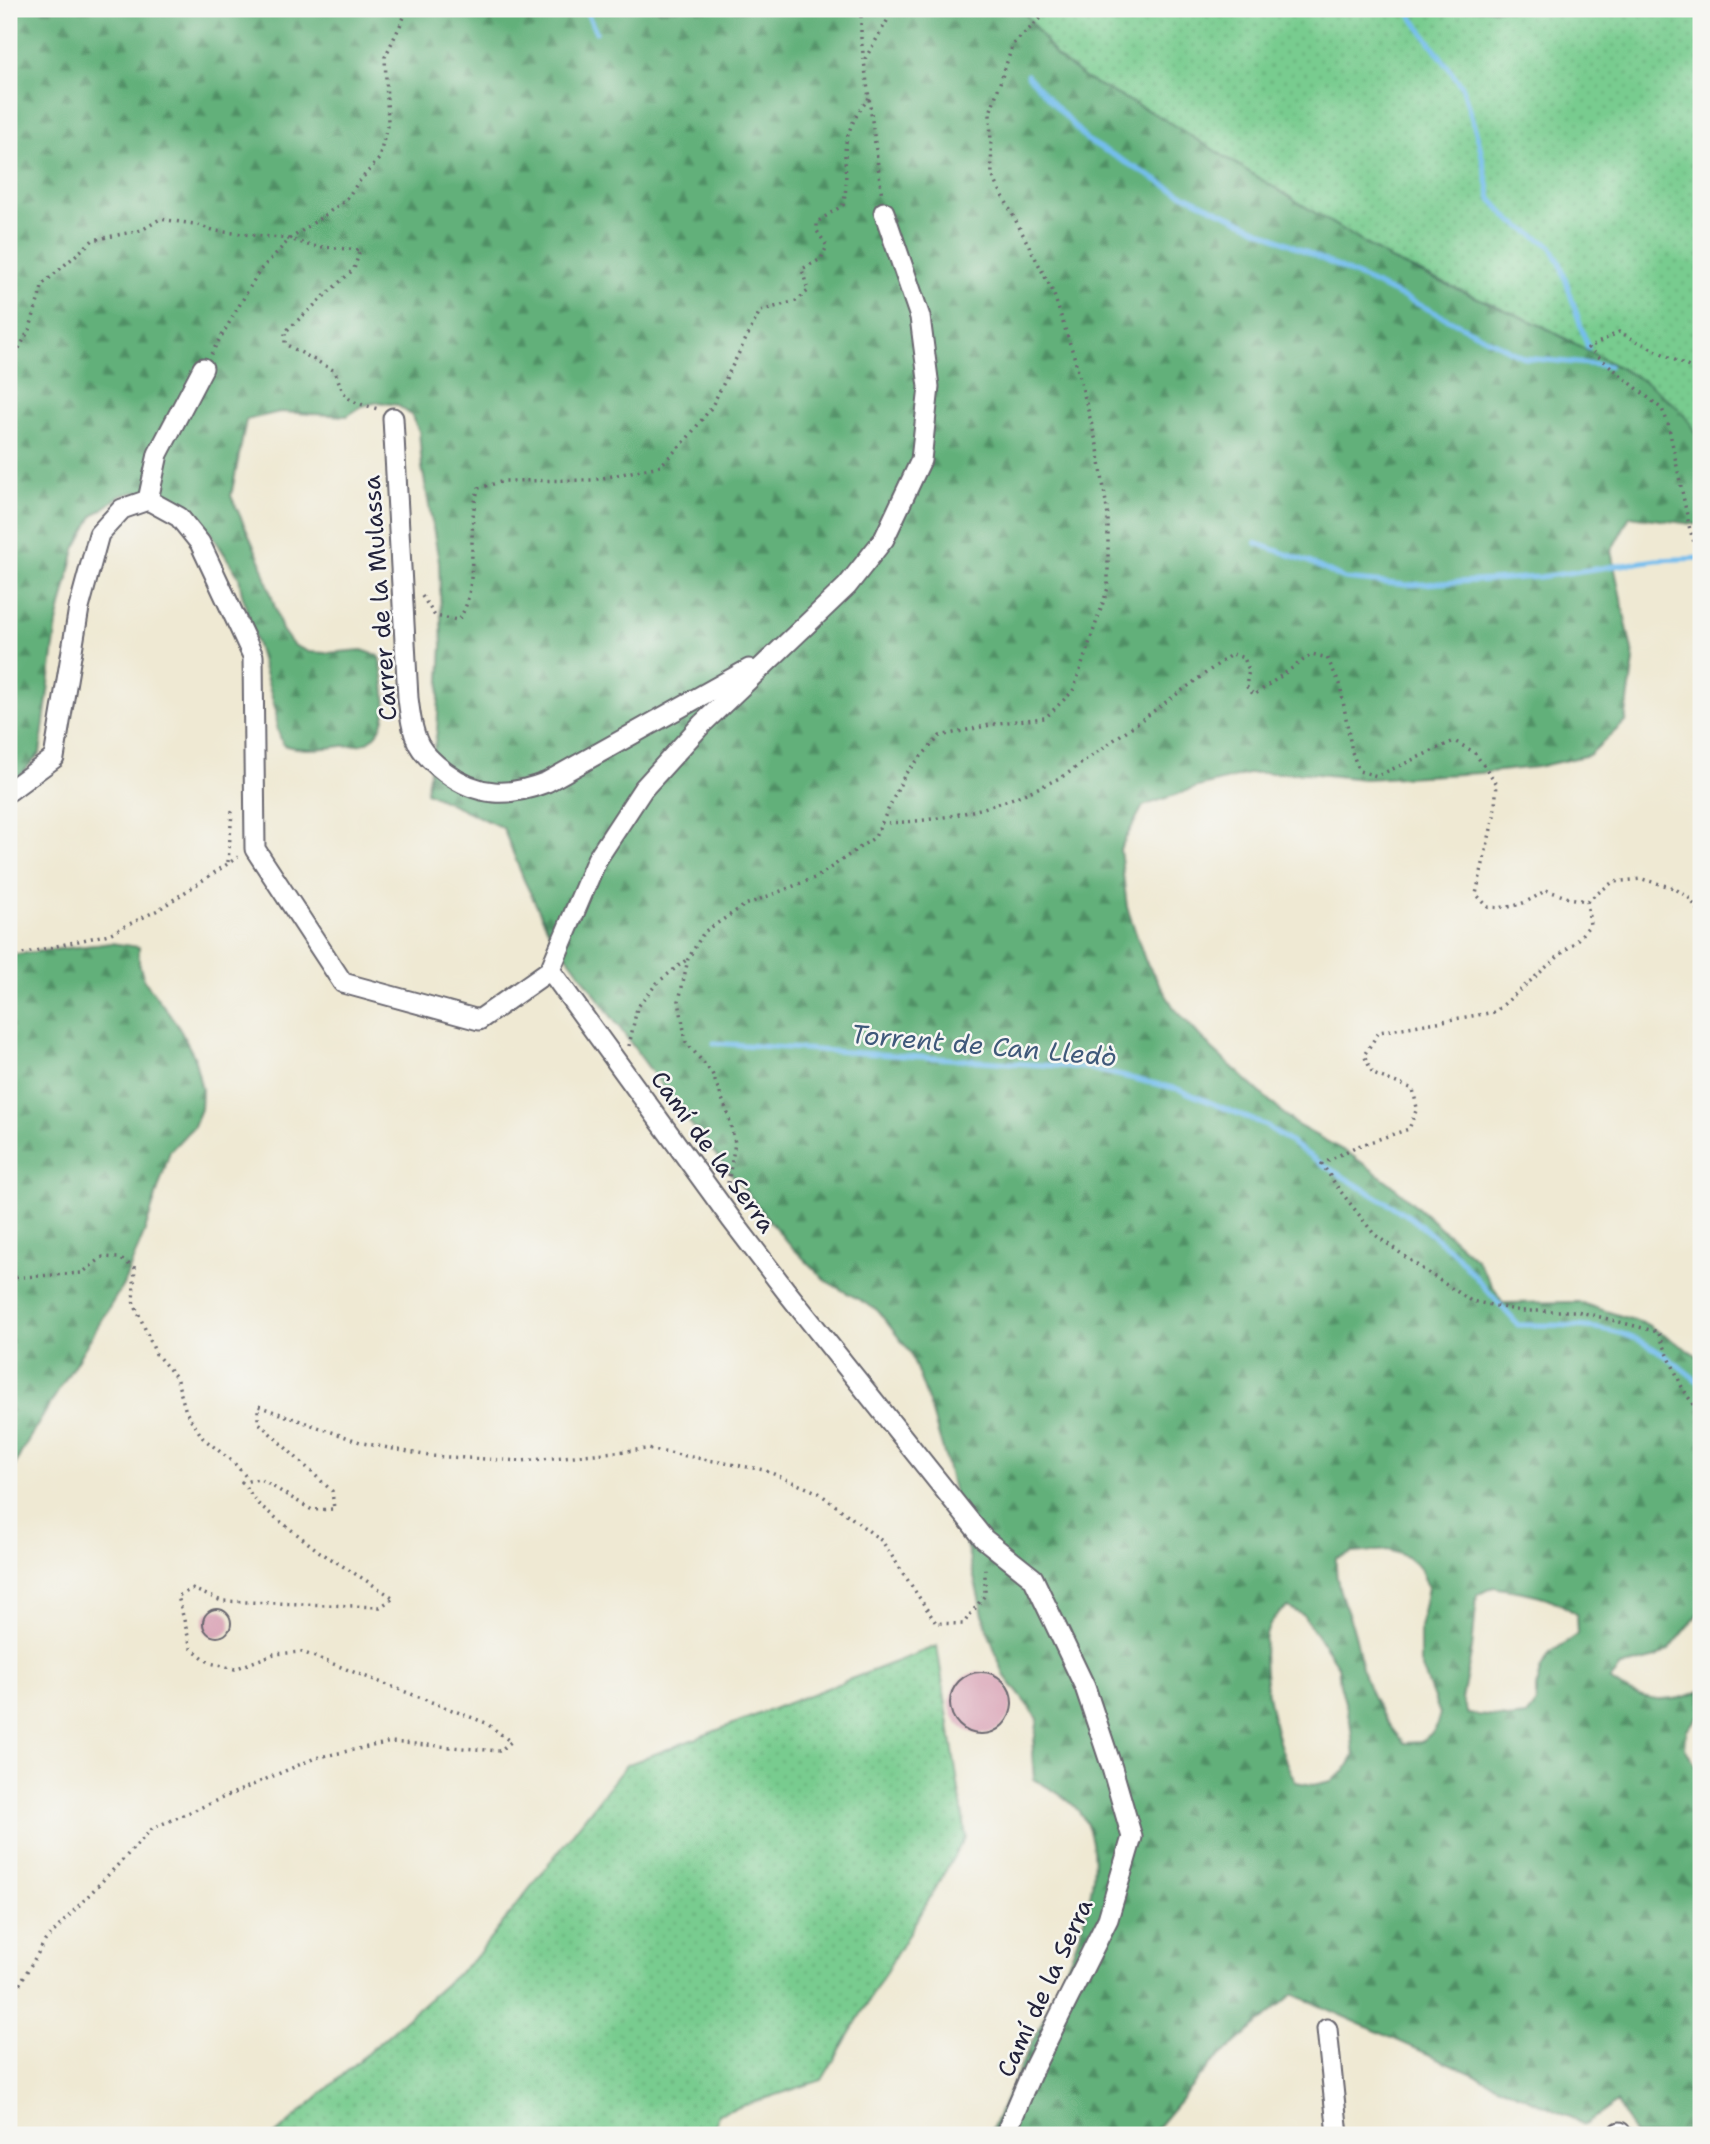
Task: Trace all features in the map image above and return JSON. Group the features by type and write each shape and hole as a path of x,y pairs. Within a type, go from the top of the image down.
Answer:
{"street":[{"path":"9,791 54,758 79,608 99,534 122,509 148,500 179,517 200,543 253,656 255,849 343,984 479,1020 550,970 597,859 643,789 702,724 847,586 884,539 921,460 929,387 920,317 884,212"},
{"path":"148,500 158,454 203,368"},
{"name":"Carrer de la Mulassa","path":"393,418 408,698 413,729 419,744 432,761 467,787 482,791 516,792 547,782 774,656"},
{"name":"Camí de la Serra","path":"550,970 730,1219 984,1539 1033,1578 1085,1687 1132,1837 1108,1919 1034,2067 1005,2135"},
{"path":"1327,2029 1338,2135"}],"path":[{"path":"203,368 260,270 290,239 345,201 379,159 388,122 385,57 408,9"},
{"path":"861,9 864,60 884,212"},
{"path":"864,60 894,9"},
{"path":"730,1219 727,1191 735,1143 728,1114 712,1073 686,1042 679,1002 688,959 704,932 745,905 817,877 875,837 905,774 940,736 999,723 1045,718 1073,691 1108,587 1108,516 1098,449 1074,356 1053,292 992,175 990,113 1013,44 1051,9"},
{"path":"422,595 435,616 458,620 465,611 472,554 473,502 479,488 505,481 593,480 660,466 686,440 711,408 760,312 796,301 808,291 802,269 821,259 827,246 817,231 817,222 843,205 848,188 844,151 854,116 869,98"},
{"path":"9,367 30,328 43,284 93,240 142,230 160,219 194,224 216,231 290,239 311,246 360,250 354,269 285,331 285,344 335,371 344,395 355,403 383,411 393,418"},
{"path":"1701,373 1619,332 1588,348 1662,409 1668,423 1689,530 1701,563"},
{"path":"881,823 906,823 976,812 1040,788 1067,774 1232,654 1244,658 1249,670 1246,687 1254,695 1312,654 1327,658 1340,684 1352,752 1359,771 1377,776 1454,741 1474,751 1497,784 1494,816 1476,894 1488,907 1508,909 1531,900 1546,890 1587,901 1614,882 1642,879 1674,888 1689,898 1701,913"},
{"path":"9,957 109,934 158,910 228,864"},
{"path":"1587,901 1591,925 1495,1012 1380,1032 1364,1055 1373,1074 1413,1090 1417,1108 1409,1129 1355,1147 1322,1164 1374,1234 1471,1301 1521,1311 1577,1311 1658,1332 1682,1387 1701,1417"},
{"path":"624,1072 637,1007 657,983 688,959"},
{"path":"9,1278 82,1273 103,1257 119,1258 135,1268 133,1301 156,1353 176,1377 187,1412 203,1438 234,1463 249,1481"},
{"path":"9,2002 45,1941 153,1828 315,1758 391,1742 499,1751 511,1742 486,1723 302,1652 274,1654 235,1669 210,1663 191,1648 178,1596 192,1589 222,1601 380,1607 394,1598 320,1552 258,1504 242,1482 260,1479 312,1510 334,1509 332,1491 258,1422 258,1406 363,1443 429,1456 523,1461 647,1449 764,1470 819,1493 882,1541 936,1623 963,1624 985,1595 984,1539"}],"green space":[{"path":"9,9 1022,9 1056,56 1086,79 1157,115 1393,261 1544,327 1649,384 1679,409 1700,441 1701,525 1630,516 1611,551 1634,660 1625,722 1589,755 1537,767 1480,773 1364,779 1307,773 1252,773 1198,787 1143,806 1120,849 1127,907 1145,960 1174,1008 1212,1049 1295,1124 1350,1154 1390,1183 1476,1259 1503,1303 1578,1302 1646,1324 1701,1358 1701,1611 1670,1649 1656,1658 1621,1667 1610,1680 1632,1693 1654,1699 1677,1699 1701,1691 1701,1715 1687,1729 1685,1748 1701,1774 1701,2013 1692,2042 1701,2075 1701,2135 1635,2135 1617,2102 1585,2124 1293,1994 1210,2065 1151,2135 989,2135 1072,1955 1082,1927 1093,1872 1093,1847 1086,1823 1082,1815 1057,1792 1034,1779 1032,1753 1038,1719 1004,1675 985,1623 945,1457 910,1352 877,1310 826,1281 787,1242 681,1112 549,931 503,828 426,792 437,731 442,646 439,561 422,467 419,431 411,415 397,405 379,402 362,406 347,416 280,412 246,420 231,496 261,562 282,630 293,645 309,652 362,650 379,656 386,702 385,714 382,725 368,742 312,749 283,745 239,577 209,530 169,496 136,492 120,496 93,516 75,549 57,623 40,753 18,778 9,779","holes":["1389,1550 1407,1557 1420,1568 1428,1587 1420,1627 1420,1663 1440,1714 1435,1730 1421,1742 1404,1743 1373,1698 1337,1577 1336,1558 1353,1553","1493,1587 1527,1593 1557,1602 1577,1615 1578,1634 1550,1653 1541,1668 1536,1686 1536,1703 1526,1716 1508,1718 1468,1714 1462,1699 1472,1649 1477,1595","1288,1607 1303,1615 1338,1666 1350,1721 1354,1756 1345,1771 1331,1781 1313,1785 1296,1782 1282,1751 1271,1708 1265,1665 1267,1632 1278,1615"]},
{"path":"1022,9 1701,9 1701,446 1679,409 1649,384 1544,327 1393,261 1157,115 1086,79 1056,56"},
{"path":"111,943 139,947 139,963 144,980 177,1024 194,1056 202,1090 201,1109 194,1126 170,1151 145,1231 123,1285 24,1447 9,1477 9,955"},
{"path":"937,1646 966,1836 822,2080 718,2114 713,2135 275,2135 476,1957 626,1765"}],"building":[{"path":"217,1609 227,1613 231,1623 227,1633 217,1637 207,1633 203,1623 207,1613"},
{"path":"975,1672 987,1672 1003,1681 1010,1691 1010,1715 1003,1725 987,1734 975,1734 964,1729 955,1720 950,1709 950,1697 955,1686 964,1677"}],"waterway":[{"path":"585,9 596,32"},
{"path":"1406,9 1462,86 1479,142 1491,199 1510,220 1551,246 1560,263 1588,348"},
{"path":"1027,75 1087,140 1172,189 1424,307 1525,358 1609,366"},
{"path":"1256,543 1309,562 1344,579 1407,585 1540,577 1656,560 1701,558"},
{"name":"Torrent de Can Lledò","path":"714,1043 1087,1068 1178,1089 1265,1125 1322,1164 1410,1217 1454,1253 1518,1325 1574,1326 1616,1332 1658,1351 1701,1384"}]}
